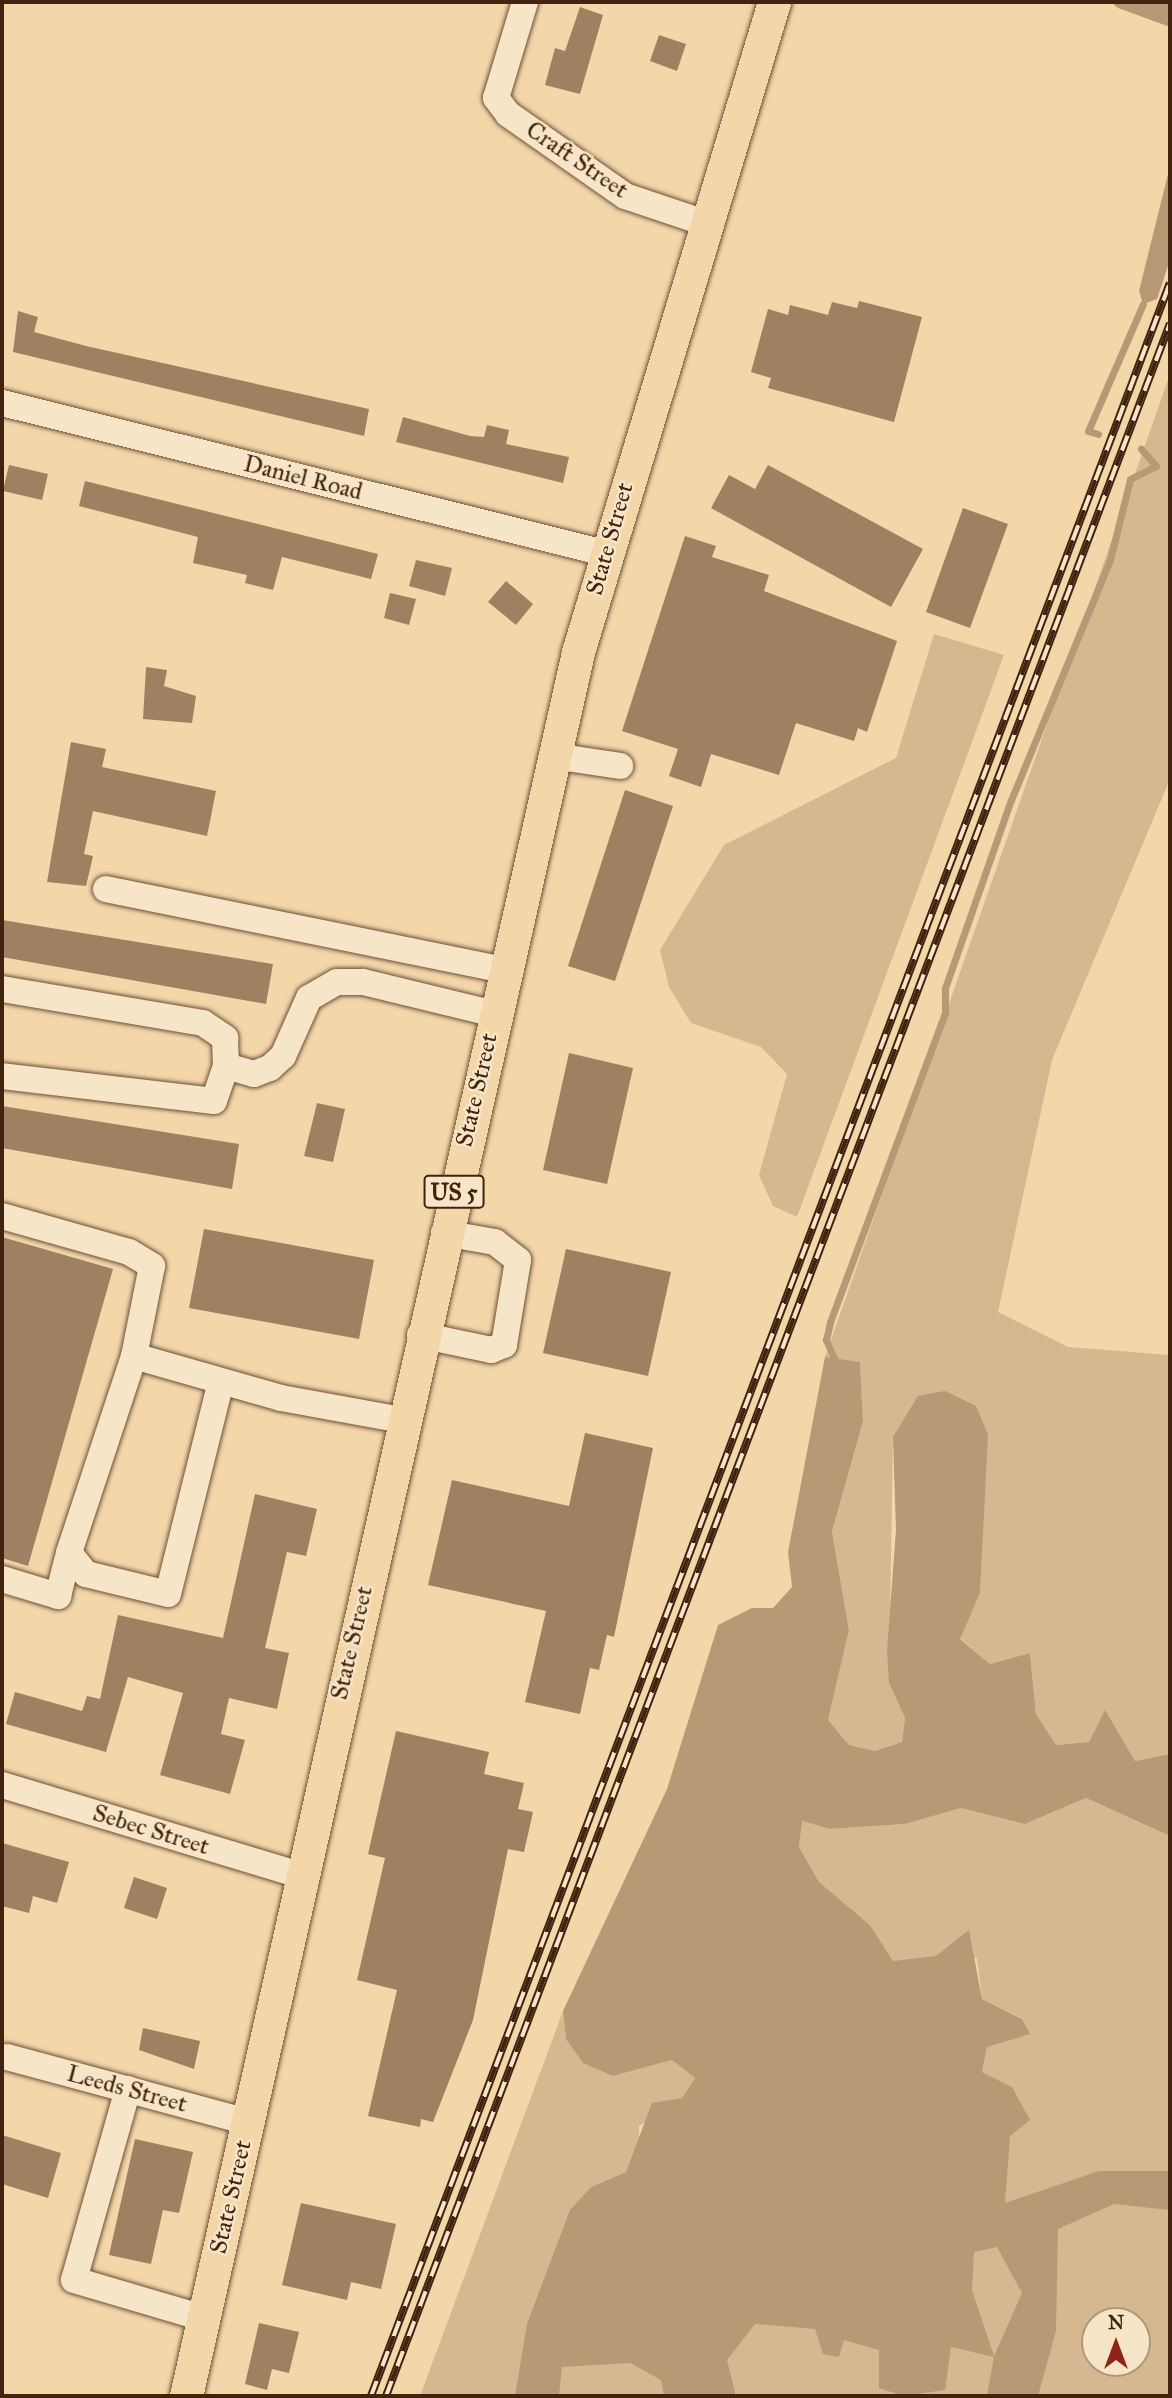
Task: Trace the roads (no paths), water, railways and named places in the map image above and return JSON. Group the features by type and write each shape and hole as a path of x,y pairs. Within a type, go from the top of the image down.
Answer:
{"main road":[{"name":"State Street","path":"186,2396 420,1335 554,756 605,553 774,2"}],"street":[{"name":"Craft Street","path":"525,2 496,98 508,114 625,196 705,223"},
{"name":"Daniel Road","path":"2,403 605,553"},
{"path":"554,756 620,766"},
{"path":"106,889 505,970"},
{"path":"226,1066 254,1073 270,1068 284,1056 309,998 337,982 363,982 495,1014"},
{"path":"2,989 203,1023 225,1038 226,1066 214,1101 2,1076"},
{"path":"2,1216 129,1252 152,1265 134,1356 69,1553 58,1596 2,1579"},
{"path":"420,1335 491,1350 504,1345 518,1260 495,1241 444,1233"},
{"path":"134,1356 221,1381 402,1420"},
{"path":"69,1553 86,1574 168,1594 221,1381"},
{"name":"Sebec Street","path":"2,1785 301,1875"},
{"name":"Leeds Street","path":"7,2057 248,2122"},
{"path":"128,2089 74,2280 203,2318"}],"waterway":[{"path":"1098,434 1088,431 1143,304"},
{"path":"838,1367 826,1340 830,1322 945,1012 945,988 1011,800 1110,560 1130,479 1156,466 1141,449"}],"railway":[{"path":"371,2396 1170,283"},
{"path":"386,2396 1170,323"}]}
